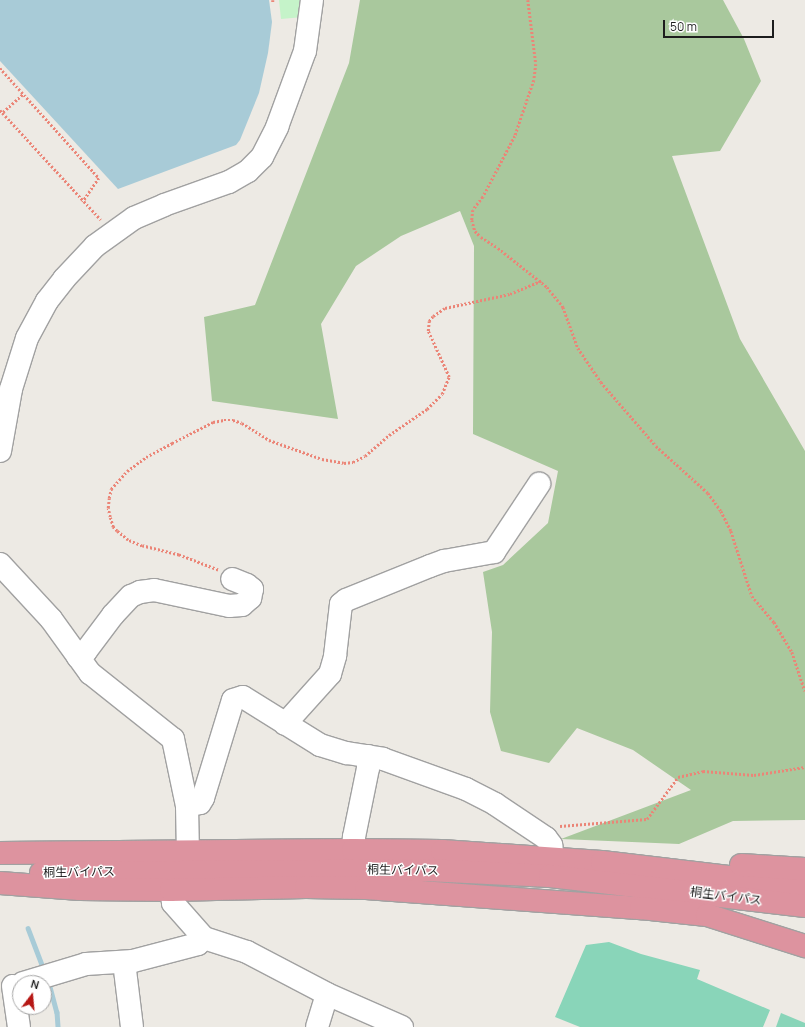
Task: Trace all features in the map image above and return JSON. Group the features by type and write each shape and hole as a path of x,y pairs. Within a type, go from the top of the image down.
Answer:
{"highway":[{"name":"桐生バイパス","path":"0,853 353,850 442,851 602,862 805,886"},
{"path":"602,862 654,859 805,869"},
{"name":"桐生バイパス","path":"0,873 426,870 550,876 805,906"},
{"path":"0,883 80,889 171,890 306,887 359,888 641,908 707,915 805,946"}],"street":[{"path":"0,451 11,389 17,365 36,318 64,279 95,246 134,218 164,205 229,182 248,171 262,157 277,127 305,51 312,0"},
{"path":"285,724 330,674 335,656 341,604 346,600 444,561 494,552 539,484"},
{"path":"0,564 51,619 90,673 173,740 187,806 188,852"},
{"path":"78,657 86,651 113,615 131,596 140,592 154,590 229,606 242,606 250,598 252,589 247,585 232,579"},
{"path":"187,806 200,803 203,798 233,700 244,697 320,745 347,753 383,760 466,789 501,808 546,838 551,845 552,858"},
{"path":"353,850 354,837 368,768 368,756"},
{"path":"171,890 173,903 204,938 247,952 327,994 402,1027"},
{"path":"50,975 86,964 124,962 198,944 204,938"},
{"path":"124,962 132,1027"},
{"path":"318,1027 327,994"},
{"path":"18,1015 19,1027"}],"path":[{"path":"528,0 536,64 534,80 515,136 483,197 474,210 472,220 475,230 481,237 541,281 563,307 578,348 601,382 656,446 708,493 721,512 733,537 752,596 774,622 792,652 805,691"},
{"path":"0,68 99,178 83,202"},
{"path":"3,113 23,94"},
{"path":"0,110 112,233"},
{"path":"232,579 222,572 204,564 142,546 128,540 112,527 108,508 111,490 127,471 146,457 172,443 213,422 224,420 233,420 242,423 269,440 322,459 344,463 365,456 389,435 427,409 442,394 449,377 428,331 429,321 432,316 445,308 510,294 541,281"},
{"path":"546,838 559,826 647,819 672,788 672,784 678,776 703,771 754,774 805,767"}],"green space":[{"path":"279,0 304,0 303,17 281,19"},
{"path":"360,0 723,0 744,39 761,81 720,151 672,156 740,339 805,451 805,820 733,821 679,844 561,839 691,790 633,750 577,728 549,763 501,751 490,712 492,632 483,572 503,565 548,523 558,471 473,434 474,246 460,211 401,236 356,266 321,324 338,419 212,401 204,317 255,305 349,63"},
{"path":"609,942 641,954 700,970 697,979 770,1010 763,1027 580,1027 555,1017 586,945"},
{"path":"781,1013 805,1023 805,1027 776,1027"}],"water":[{"path":"0,0 269,0 272,22 268,53 259,93 240,140 236,145 118,189 0,61"}],"waterway":[{"path":"28,928 44,970"},
{"path":"52,994 57,1012 58,1027"}]}
